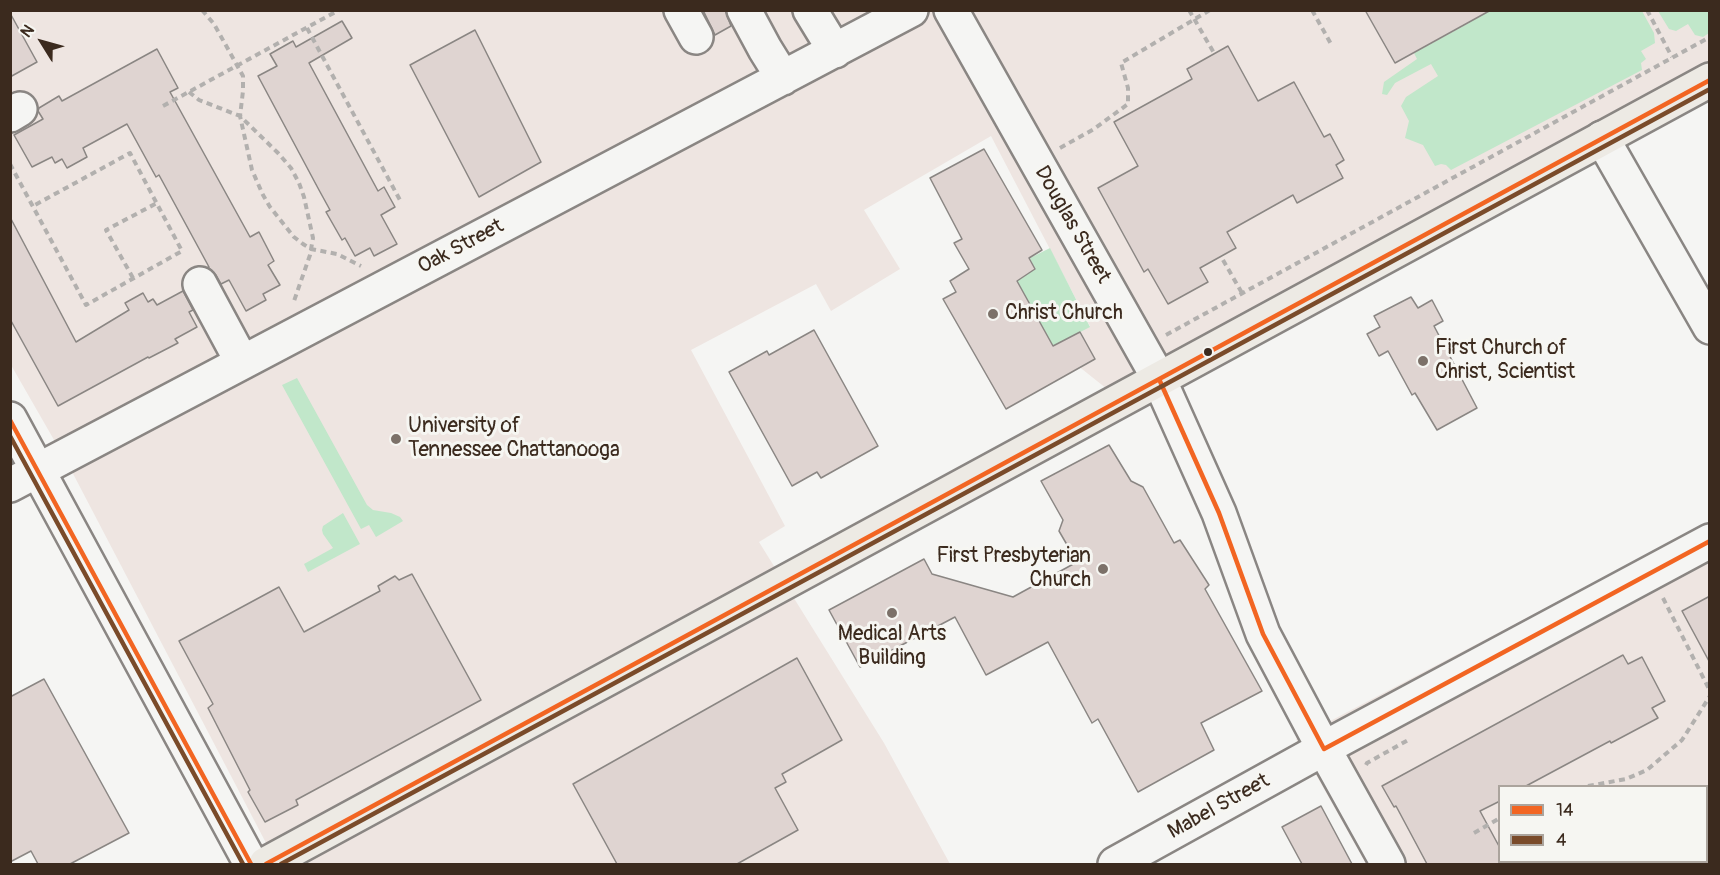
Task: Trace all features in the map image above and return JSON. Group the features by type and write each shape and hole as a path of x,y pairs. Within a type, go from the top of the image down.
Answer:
{"main road":[{"path":"266,864 1710,80"}],"street":[{"path":"744,10 783,78"},
{"path":"810,10 835,51"},
{"name":"Oak Street","path":"24,477 911,10"},
{"name":"Douglas Street","path":"951,10 1159,379 1219,513 1263,634 1388,864"},
{"path":"1602,138 1710,327"},
{"path":"200,284 242,362"},
{"path":"10,419 24,477 251,864"},
{"name":"Mabel Street","path":"1115,864 1710,542"}],"path":[{"path":"202,10 214,24 243,76 240,116 252,170 262,195 276,217 294,237 311,249 337,254 364,267 377,291"},
{"path":"163,106 339,10"},
{"path":"1190,10 1214,53"},
{"path":"1037,163 1094,129 1128,104 1128,88 1120,63 1210,10"},
{"path":"1312,10 1331,44"},
{"path":"1647,10 1672,57"},
{"path":"307,28 401,202"},
{"path":"1164,336 1710,37"},
{"path":"189,92 199,100 240,116 291,168 304,197 313,238 293,305 304,330"},
{"path":"10,164 86,305 182,251 130,153 33,206"},
{"path":"133,278 106,230 157,203"},
{"path":"1223,260 1242,293"},
{"path":"1663,598 1710,691"},
{"path":"1593,785 1626,779 1647,770 1682,740 1710,696"},
{"path":"1363,770 1367,762 1418,734"},
{"path":"1474,833 1498,819"}],"shaded area":[{"name":"University of Tennessee Chattanooga","path":"10,11 1709,11 1709,101 1136,412 1053,346 1090,326 991,136 864,210 900,269 831,311 816,284 691,350 785,526 759,542 884,743 950,864 277,864 69,466 11,365"},
{"path":"1709,522 1709,864 1366,864 1296,739"}],"green space":[{"path":"1463,11 1642,11 1654,33 1655,43 1641,51 1646,59 1641,63 1642,70 1451,170 1446,165 1435,166 1423,145 1405,138 1409,121 1401,106 1406,97 1438,76 1431,64 1395,83 1387,95 1382,94 1384,82 1417,59 1414,53 1469,23"},
{"path":"1658,11 1709,11 1709,33 1703,37 1695,35 1688,24 1676,31 1669,29"},
{"path":"1050,248 1090,327 1053,346 1017,281 1035,269 1030,258"},
{"path":"297,378 367,505 373,510 400,517 403,521 376,537 369,525 361,529 282,385"},
{"path":"343,513 360,544 308,572 304,564 333,548 323,534 323,526"}],"building":[{"path":"703,10 725,10 731,26 715,35"},
{"path":"1365,10 1491,10 1395,63"},
{"path":"10,13 37,62 10,77"},
{"path":"342,21 352,38 309,63 378,191 384,187 395,207 381,215 397,244 374,256 370,248 355,256 345,238 342,240 326,212 330,210 258,76 277,66 270,54 293,41 296,47"},
{"path":"475,30 541,162 479,197 410,65"},
{"path":"1228,46 1258,101 1294,82 1324,137 1330,134 1344,160 1336,165 1343,178 1297,203 1293,195 1227,232 1236,248 1200,268 1208,282 1168,304 1148,269 1144,272 1098,188 1138,166 1114,122 1192,79 1187,69"},
{"path":"157,49 178,88 170,92 250,237 259,232 274,261 268,265 280,285 263,294 266,300 246,311 229,280 221,284 208,267 159,175 156,177 127,124 83,148 87,157 67,168 62,159 55,163 52,157 32,167 14,135 43,119 38,111 39,108 59,96 62,101"},
{"name":"Christ Church","path":"984,149 1042,250 1029,258 1035,269 1017,281 1053,346 1080,332 1095,359 1006,409 943,299 956,292 950,281 969,269 954,243 962,239 930,178"},
{"path":"10,217 76,342 129,310 125,303 143,293 148,302 153,299 157,305 183,291 193,310 189,312 197,327 175,339 178,343 58,406 10,319"},
{"name":"First Church of Christ, Scientist","path":"1411,297 1418,308 1432,300 1443,321 1434,326 1477,408 1437,430 1415,393 1412,395 1388,351 1379,356 1367,334 1380,327 1374,316"},
{"path":"814,330 878,446 821,478 817,472 792,486 729,372 767,351 769,355"},
{"path":"1109,445 1131,481 1143,487 1174,543 1180,540 1209,585 1205,589 1262,691 1201,723 1214,750 1138,792 1098,719 1092,723 1048,642 986,675 955,617 860,667 829,610 924,559 932,574 1013,597 1077,562 1059,531 1063,520 1041,481"},
{"path":"412,574 481,700 296,800 298,805 265,822 208,708 213,704 179,641 279,587 304,632 380,591 378,586 395,576 399,580"},
{"path":"1710,596 1710,663 1682,611"},
{"path":"1623,655 1628,664 1642,657 1665,701 1652,708 1658,718 1528,785 1498,785 1498,802 1480,811 1498,844 1498,863 1508,864 1427,864 1396,806 1394,807 1382,786"},
{"path":"797,658 842,740 782,774 786,782 775,788 798,830 737,864 617,864 573,784"},
{"path":"44,679 129,833 70,864 38,864 31,851 10,862 10,697"},
{"path":"1321,806 1352,864 1302,864 1282,827"}],"transit line":[{"name":"14","path":"266,864 1710,80"},
{"name":"4","path":"281,864 1710,89"},
{"name":"14","path":"1159,379 1219,513 1263,634 1324,749 1710,541"},
{"name":"14","path":"10,420 251,864"},
{"name":"4","path":"10,436 243,864"}],"place":[{"name":"Christ Church","path":"993,314"},
{"name":"First Church of Christ, Scientist","path":"1423,361"},
{"name":"University of Tennessee Chattanooga","path":"396,439"},
{"name":"First Presbyterian Church","path":"1103,569"},
{"name":"Medical Arts Building","path":"892,613"}]}
